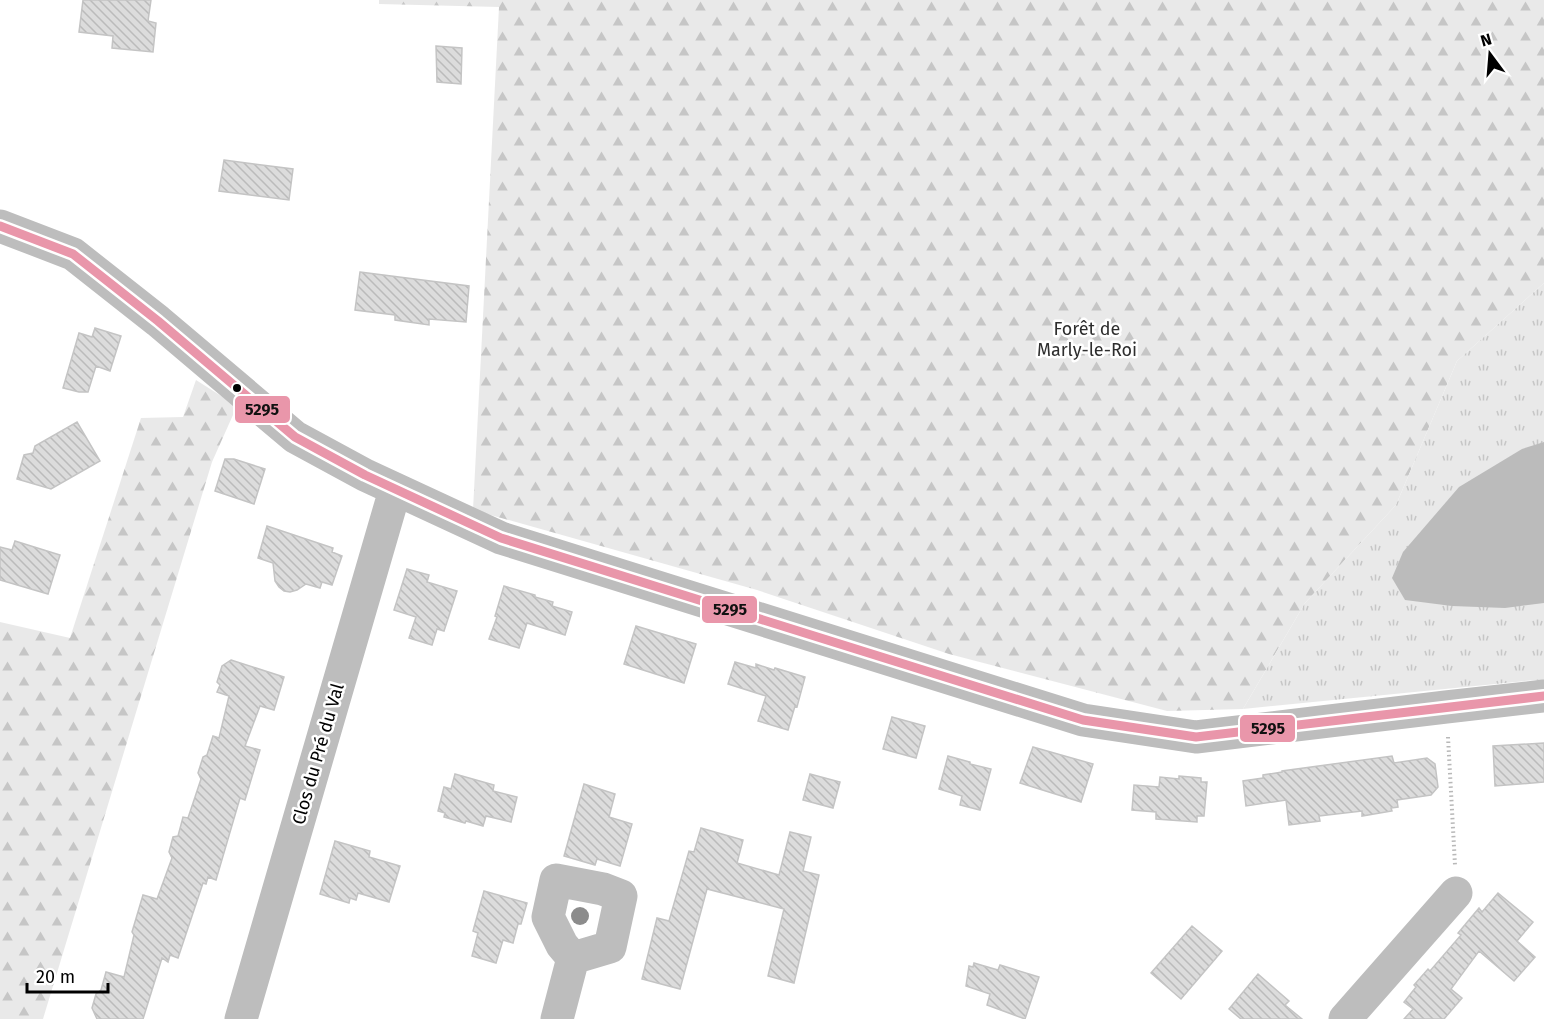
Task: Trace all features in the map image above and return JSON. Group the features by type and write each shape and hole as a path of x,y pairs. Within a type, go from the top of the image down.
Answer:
{"street":[{"path":"0,226 73,254 158,321 295,437 395,490 501,538 1083,720 1196,737 1544,696"},
{"name":"Clos du Pré du Val","path":"241,1019 395,490"},
{"path":"1345,1019 1456,892"},
{"path":"557,1019 573,958"}],"path":[{"path":"1446,706 1456,892"}],"green space":[{"name":"Forêt de Marly-le-Roi","path":"379,0 1544,0 1544,283 1457,361 1396,505 1305,603 1243,709 1167,711 949,654 757,590 473,510 499,7 379,4"},
{"path":"1544,283 1544,681 1535,680 1243,709 1305,603 1396,505 1457,361"},
{"path":"196,380 237,406 212,462 43,1019 0,1019 0,622 70,638 141,418 183,417"}],"shaded area":[{"path":"1544,442 1544,603 1505,608 1452,606 1405,600 1392,578 1403,552 1459,487 1522,449"}],"building":[{"path":"83,0 151,0 148,21 156,23 153,52 112,48 113,36 79,32"},
{"path":"436,46 462,48 461,84 437,82"},
{"path":"224,160 293,169 289,200 219,191"},
{"path":"360,272 469,286 466,322 429,319 429,325 395,320 395,315 355,310"},
{"path":"95,328 121,336 110,371 96,366 88,392 63,388 79,333 92,337"},
{"path":"77,422 100,461 51,489 17,479 24,455 33,453 35,446"},
{"path":"225,459 234,459 265,469 254,504 215,491"},
{"path":"267,526 333,548 332,552 342,556 332,585 322,582 320,588 306,584 290,592 279,587 275,581 273,563 258,558"},
{"path":"15,541 60,555 48,594 0,580 0,547 12,550"},
{"path":"407,569 429,575 427,582 457,591 444,631 437,629 432,645 409,638 416,617 394,610"},
{"path":"504,586 535,595 535,597 553,602 552,606 572,612 565,635 527,623 519,648 489,639"},
{"path":"636,626 696,644 684,683 624,664"},
{"path":"231,660 284,677 274,710 260,706 245,746 260,750 245,800 240,798 216,880 208,877 206,884 203,883 178,958 170,955 168,962 162,958 143,1019 97,1019 92,1008 96,994 101,990 106,972 124,977 134,935 132,932 143,895 157,899 172,858 169,852 173,837 178,836 183,817 188,818 201,779 198,773 203,757 207,755 213,736 219,738 229,696 217,692 220,685 217,682 222,666"},
{"path":"735,662 756,668 756,664 774,670 775,668 805,677 788,730 758,721 766,696 728,684"},
{"path":"892,717 925,726 916,758 883,749"},
{"path":"1544,743 1544,782 1495,786 1493,746"},
{"path":"1033,747 1093,764 1081,802 1020,783"},
{"path":"948,756 991,769 980,810 960,805 962,796 939,789"},
{"path":"1392,756 1394,763 1427,758 1435,764 1438,787 1431,795 1397,800 1398,807 1391,808 1392,811 1362,816 1362,811 1319,816 1320,821 1289,825 1286,800 1246,806 1243,781 1263,778 1263,775 1282,771"},
{"path":"455,774 494,785 493,791 517,797 511,822 486,816 483,826 444,817 445,813 438,811 444,787 451,789"},
{"path":"810,774 840,782 833,808 803,800"},
{"path":"1179,776 1201,778 1201,782 1207,782 1204,816 1197,816 1197,822 1156,819 1156,812 1132,810 1134,785 1159,787 1160,777 1179,779"},
{"path":"584,784 615,794 609,817 632,824 620,866 597,859 595,865 564,856"},
{"path":"701,828 743,840 737,863 779,875 790,832 811,837 803,871 819,875 794,983 768,976 784,909 707,889 680,989 642,979 657,918 669,921 689,851 694,852"},
{"path":"335,841 370,851 369,857 400,866 389,902 358,893 356,900 350,898 349,903 320,894"},
{"path":"484,891 527,903 513,943 503,940 496,963 472,956 478,933 473,931"},
{"path":"1498,893 1533,922 1517,941 1535,957 1514,981 1479,951 1451,989 1462,998 1444,1019 1404,1019 1413,1009 1404,1002 1416,987 1414,985 1428,969 1430,971 1461,935 1458,933 1479,908 1482,912"},
{"path":"1192,926 1222,951 1181,999 1151,973"},
{"path":"974,963 998,970 1000,965 1039,977 1025,1019 987,1005 990,994 966,986 969,966 973,967"},
{"path":"1258,974 1289,1001 1285,1005 1302,1019 1241,1019 1229,1009"}],"transit line":[{"name":"5295","path":"0,226 73,254 158,321 295,437 365,475 501,538 1083,720 1196,737 1544,696"}]}
